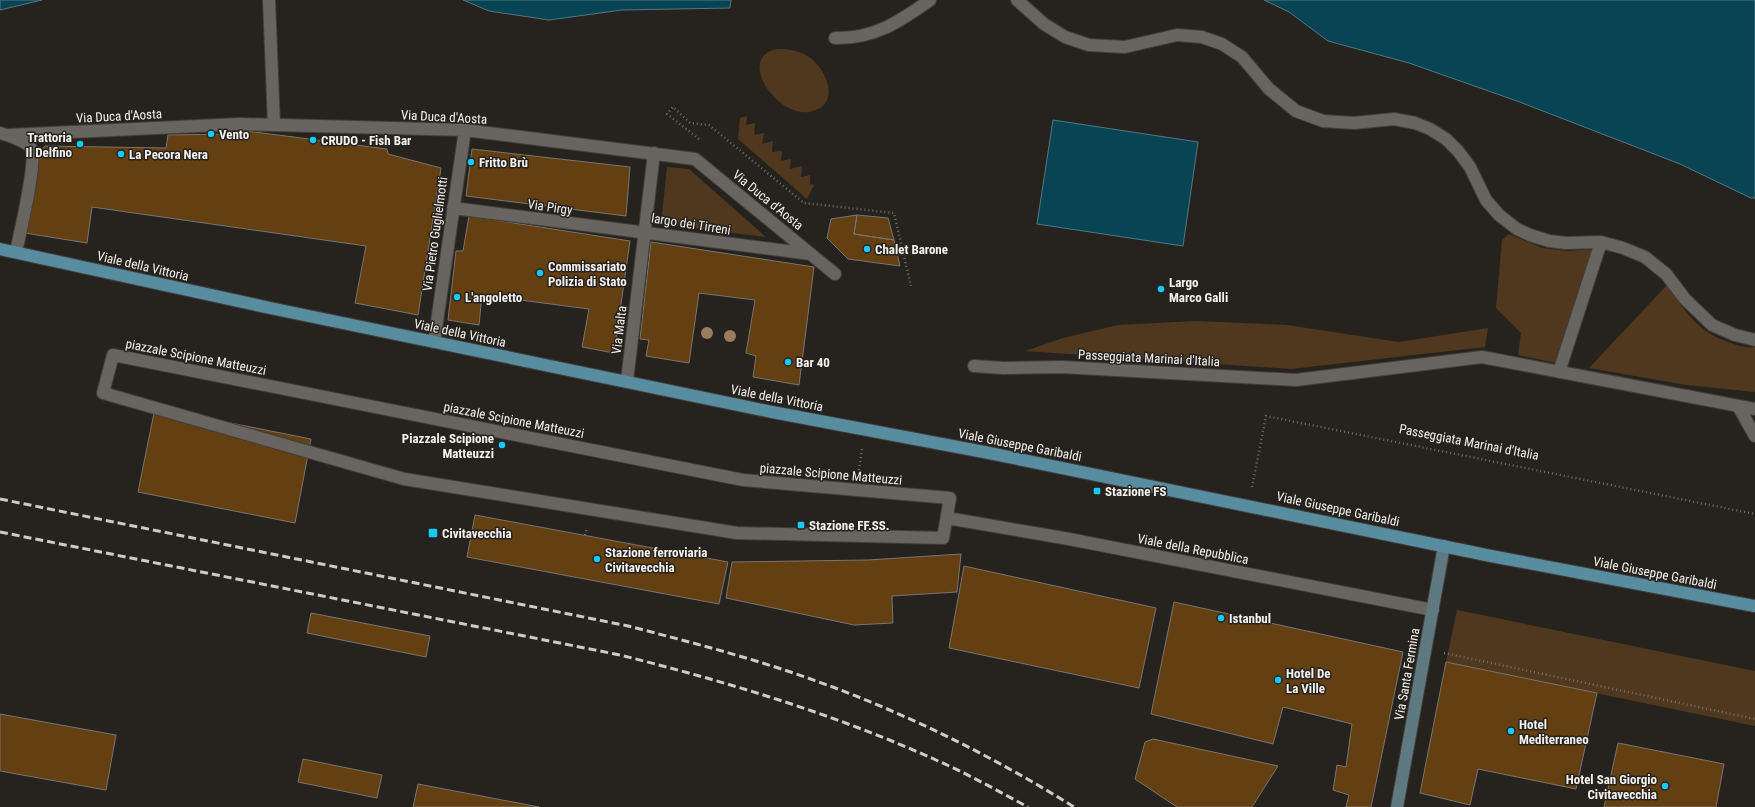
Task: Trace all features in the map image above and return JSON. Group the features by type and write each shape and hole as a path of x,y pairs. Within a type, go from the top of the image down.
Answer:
{"main road":[{"name":"Viale della Vittoria","path":"0,249 270,308 772,412 915,438"},
{"name":"Viale Giuseppe Garibaldi","path":"915,438 1444,546 1755,606"}],"street":[{"path":"270,0 274,125"},
{"path":"835,38 851,38 875,33 891,26 930,0"},
{"path":"1017,0 1044,24 1065,37 1089,45 1125,46 1177,35 1202,37 1222,44 1242,57 1269,89 1296,111 1323,120 1354,123 1394,119 1415,123 1430,129 1446,139 1458,151 1470,167 1486,200 1499,215 1517,229 1549,241 1566,243 1601,242 1623,248 1644,257 1666,274 1685,299 1712,325 1735,335 1755,340"},
{"name":"Via Duca d'Aosta","path":"4,134 240,124 465,130 695,159 835,274"},
{"name":"Via Pietro Guglielmotti","path":"434,342 465,130"},
{"path":"4,134 28,145 32,151 31,169 16,252"},
{"name":"largo dei Tirreni","path":"654,153 644,234 812,254"},
{"name":"Via Pirgy","path":"453,208 644,234"},
{"name":"Via Malta","path":"627,381 644,234"},
{"path":"1559,372 1601,242"},
{"name":"piazzale Scipione Matteuzzi","path":"113,355 743,480 950,498 947,518 943,538 737,533 404,479 104,393 113,355"},
{"name":"Passeggiata Marinai d'Italia","path":"974,366 1003,368 1062,367 1296,380 1482,357 1755,409"},
{"path":"1738,406 1755,436"},
{"name":"Viale della Repubblica","path":"947,518 1070,539 1433,610"},
{"name":"Via Santa Fermina","path":"1397,807 1418,700 1425,647 1444,546"}],"path":[{"path":"698,139 667,114 673,107 690,123 709,125 804,204 894,213 911,286"},
{"path":"902,270 907,269"},
{"name":"Passeggiata Marinai d'Italia","path":"1248,505 1266,416 1755,514"},
{"path":"859,474 863,448"},
{"path":"1425,647 1455,656 1755,719"}],"shaded area":[{"path":"777,49 792,50 803,53 814,61 820,68 825,77 829,94 826,102 819,108 809,112 796,111 784,105 765,85 760,74 760,63 765,54"},
{"path":"747,116 746,125 755,123 754,135 764,133 762,144 773,141 772,152 782,151 781,161 791,159 790,169 802,166 801,177 810,175 810,184 814,185 807,199 738,139 740,118"},
{"path":"667,167 689,169 766,237 661,224"},
{"path":"1509,234 1542,248 1569,251 1592,249 1556,363 1518,355 1521,333 1496,308 1502,240"},
{"path":"1667,285 1693,320 1709,333 1737,345 1755,347 1755,392 1686,385 1589,368"},
{"path":"1195,321 1287,325 1399,342 1488,328 1485,347 1291,369 1025,351 1063,338 1118,325"},
{"path":"1457,610 1755,671 1755,726 1446,662"}],"water":[{"path":"0,0 42,0 0,10"},
{"path":"463,0 731,0 730,8 622,10 549,20 489,11"},
{"path":"1264,0 1755,0 1755,198 1751,198 1680,164 1517,101 1409,63 1328,41 1289,12"},
{"path":"1053,120 1198,142 1183,246 1037,224"}],"building":[{"path":"239,130 387,149 388,154 441,168 418,315 355,303 366,246 92,207 87,243 25,233 39,152 45,146 166,148 168,135 236,134"},
{"path":"472,149 630,167 626,216 466,196"},
{"path":"857,215 888,218 894,240 854,234"},
{"name":"Chalet Barone","path":"857,215 854,234 894,240 900,266 848,259 827,238 831,219"},
{"name":"Commissariato Polizia di Stato","path":"469,216 630,241 614,353 582,347 589,309 482,295 479,325 448,320 456,251 463,251"},
{"path":"651,242 814,267 799,385 753,377 756,356 746,353 755,300 699,293 689,363 646,356 649,340 640,339"},
{"path":"155,408 311,439 295,523 138,492"},
{"name":"Stazione ferroviaria Civitavecchia","path":"475,515 728,562 719,604 467,557"},
{"path":"961,554 957,592 892,596 893,623 854,625 726,598 732,562 868,560"},
{"path":"964,566 1156,608 1139,688 949,648"},
{"name":"Hotel De La Ville","path":"1174,602 1403,652 1371,807 1346,807 1349,795 1333,790 1337,765 1346,767 1352,724 1283,707 1273,744 1151,714"},
{"path":"311,613 430,636 426,657 307,633"},
{"name":"Hotel Mediterraneo","path":"1446,662 1597,693 1576,789 1478,769 1470,805 1420,793"},
{"path":"0,714 116,735 106,790 0,771"},
{"path":"1153,739 1278,766 1252,807 1177,807 1135,779 1145,742"},
{"name":"Hotel San Giorgio Civitavecchia","path":"1618,743 1724,764 1716,807 1604,807"},
{"path":"303,759 382,775 377,798 298,782"},
{"path":"418,784 539,807 413,807"}],"railway":[{"path":"0,499 628,626 676,638 798,674 880,706 998,763 1037,784 1074,807"},
{"path":"0,532 620,655 660,665 780,700 898,743 948,765 1028,807"}],"place":[{"name":"Vento","path":"211,134"},
{"name":"CRUDO - Fish Bar","path":"313,140"},
{"name":"Trattoria Il Delfino","path":"80,144"},
{"name":"La Pecora Nera","path":"121,154"},
{"name":"Fritto Brù","path":"471,162"},
{"name":"Chalet Barone","path":"867,249"},
{"name":"Commissariato Polizia di Stato","path":"540,273"},
{"name":"Largo Marco Galli","path":"1161,289"},
{"name":"L'angoletto","path":"457,297"},
{"name":"Bar 40","path":"788,362"},
{"name":"Piazzale Scipione Matteuzzi","path":"502,445"},
{"name":"Stazione FS","path":"1097,491"},
{"name":"Stazione FF.SS.","path":"801,525"},
{"name":"Civitavecchia","path":"433,533"},
{"name":"Stazione ferroviaria Civitavecchia","path":"597,559"},
{"name":"Istanbul","path":"1221,618"},
{"name":"Hotel De La Ville","path":"1278,680"},
{"name":"Hotel Mediterraneo","path":"1511,731"},
{"name":"Hotel San Giorgio Civitavecchia","path":"1665,786"}]}
